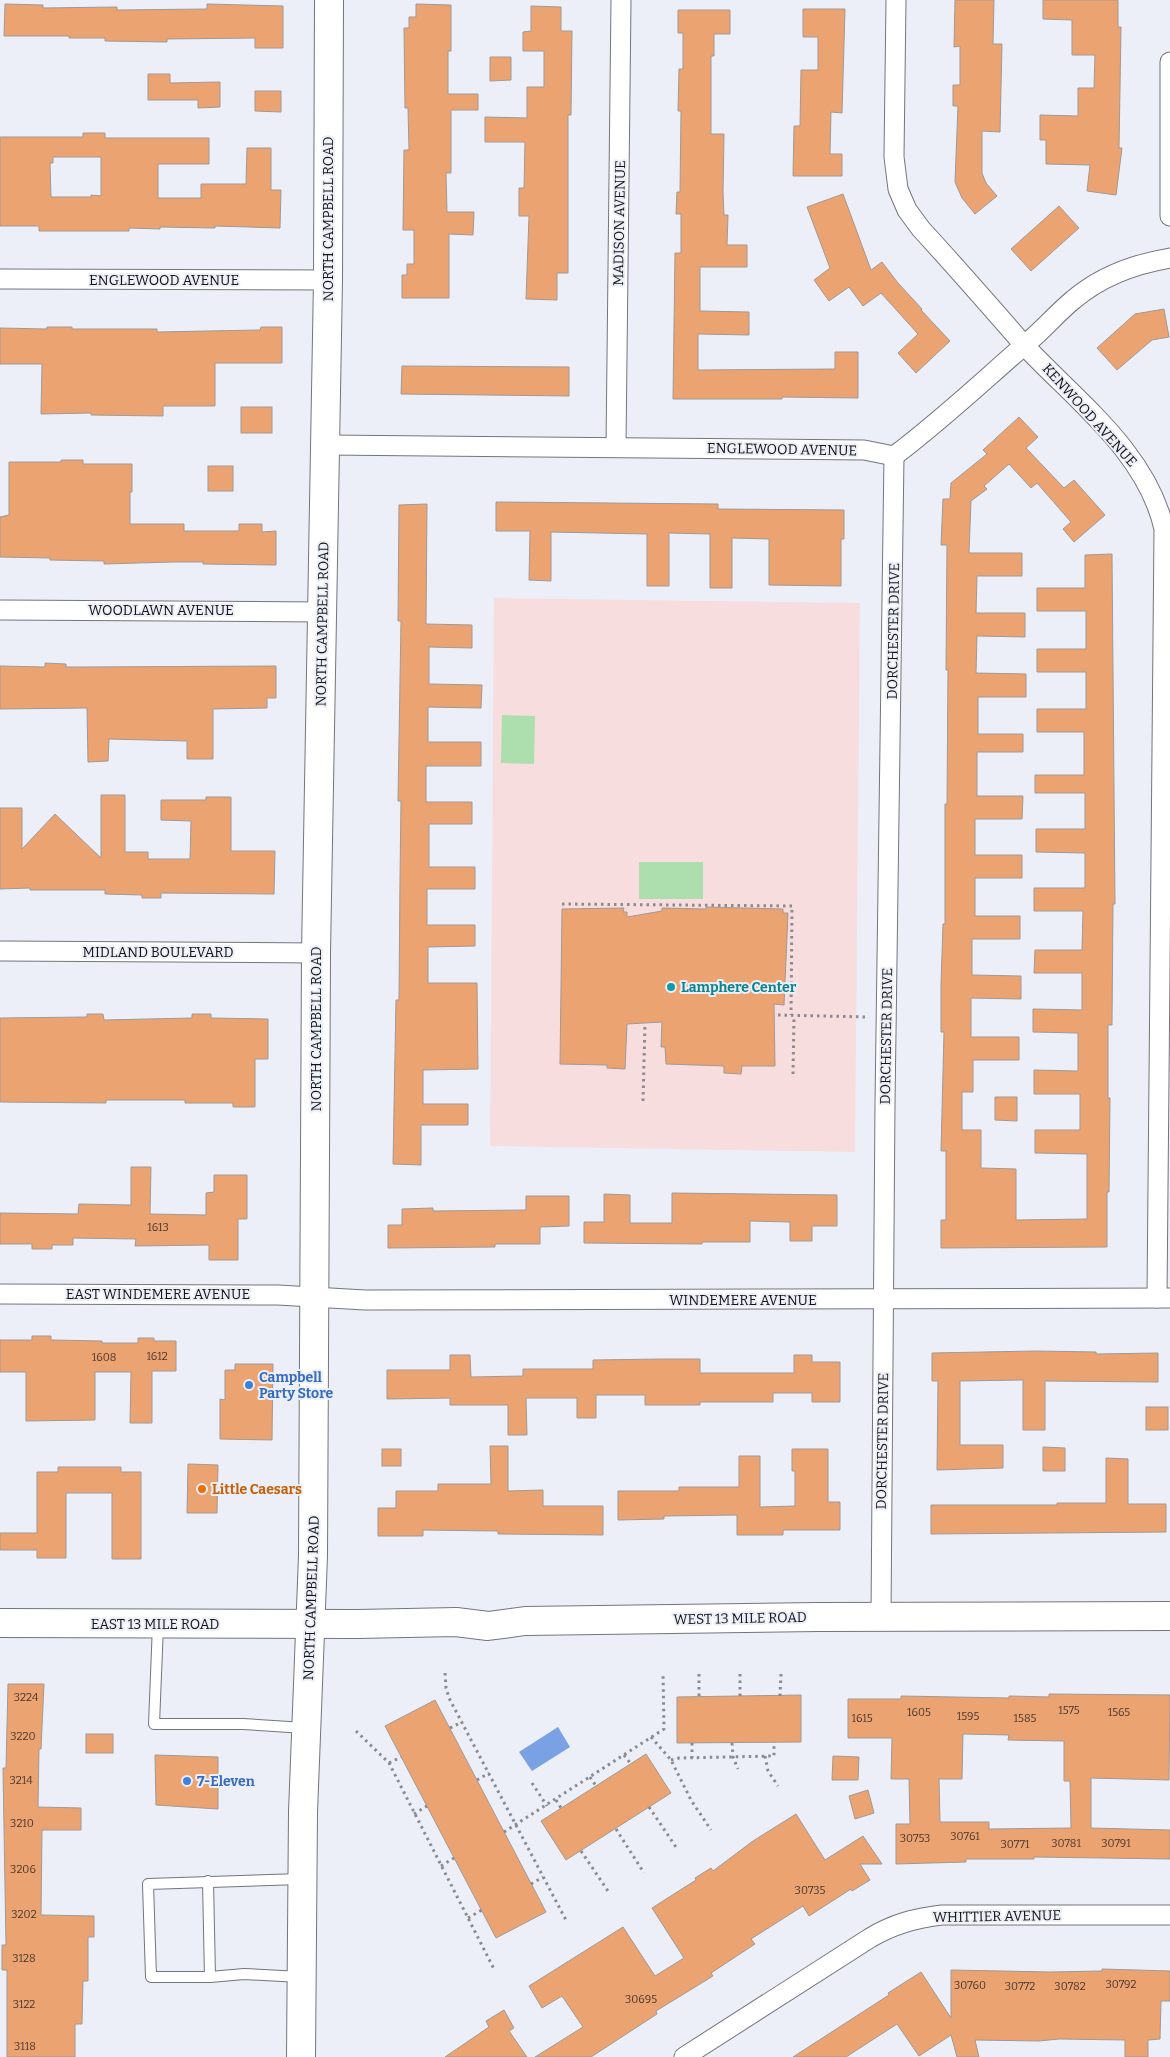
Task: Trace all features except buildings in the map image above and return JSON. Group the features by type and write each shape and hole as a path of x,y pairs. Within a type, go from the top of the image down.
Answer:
{"street":[{"name":"NORTH CAMPBELL ROAD","path":"301,2057 302,1878 313,1556 316,953 326,445 329,0"},
{"name":"MADISON AVENUE","path":"616,447 621,0"},
{"name":"KENWOOD AVENUE","path":"896,0 894,157 898,189 907,210 920,229 1025,345 1109,433 1139,470 1157,503 1164,530 1164,1298"},
{"path":"1170,62 1170,216"},
{"path":"894,456 922,436 1025,345 1072,300 1093,285 1118,272 1170,258"},
{"name":"ENGLEWOOD AVENUE","path":"0,279 328,280"},
{"name":"ENGLEWOOD AVENUE","path":"326,445 864,450 894,456"},
{"name":"DORCHESTER DRIVE","path":"881,1617 883,1300 894,456"},
{"name":"WOODLAWN AVENUE","path":"0,610 323,612"},
{"name":"MIDLAND BOULEVARD","path":"0,951 316,953"},
{"name":"EAST WINDEMERE AVENUE","path":"0,1294 268,1295 315,1297"},
{"name":"WINDEMERE AVENUE","path":"315,1297 365,1300 1164,1298"},
{"name":"WEST 13 MILE ROAD","path":"310,1624 456,1622 488,1626 525,1621 1170,1616"},
{"name":"EAST 13 MILE ROAD","path":"0,1624 310,1624"},
{"name":"WHITTIER AVENUE","path":"684,2057 886,1928 905,1920 942,1915 1170,1915"}],"lane":[{"path":"158,1624 154,1724 243,1724 307,1728"},
{"path":"301,1976 244,1974 210,1977 150,1977 148,1884 302,1878"},
{"path":"208,1882 210,1977"}],"path":[{"path":"562,904 792,906 793,1074"},
{"path":"778,1015 873,1018"},
{"path":"643,1101 645,1023"},
{"path":"445,1673 449,1698 567,1922"},
{"path":"504,1832 664,1729 663,1674"},
{"path":"698,1674 699,1696"},
{"path":"740,1674 740,1696"},
{"path":"780,1674 780,1696"},
{"path":"450,1728 462,1722"},
{"path":"356,1731 388,1763 494,1969"},
{"path":"651,1737 671,1760 691,1800 711,1830"},
{"path":"671,1760 678,1758 774,1756 774,1742"},
{"path":"692,1743 692,1758"},
{"path":"732,1743 733,1757 738,1769"},
{"path":"624,1755 631,1764"},
{"path":"388,1763 401,1756"},
{"path":"765,1756 768,1771 778,1786"},
{"path":"477,1780 489,1773"},
{"path":"590,1777 596,1786"},
{"path":"532,1783 547,1806"},
{"path":"556,1800 561,1808"},
{"path":"414,1814 427,1806"},
{"path":"650,1807 678,1850"},
{"path":"616,1829 644,1872"},
{"path":"581,1851 610,1894"},
{"path":"441,1866 454,1858"},
{"path":"531,1884 543,1877"},
{"path":"468,1918 482,1910"}],"shaded area":[{"path":"494,598 860,603 855,1152 490,1146"}],"green space":[{"path":"502,715 535,716 534,764 501,763"},
{"path":"639,862 703,862 703,899 639,899"}],"water":[{"path":"558,1727 570,1747 532,1771 519,1752"}],"place":[{"name":"Lamphere Center","path":"671,987"},
{"name":"Campbell Party Store","path":"249,1385"},
{"name":"Little Caesars","path":"202,1489"},
{"name":"7-Eleven","path":"187,1781"}]}
